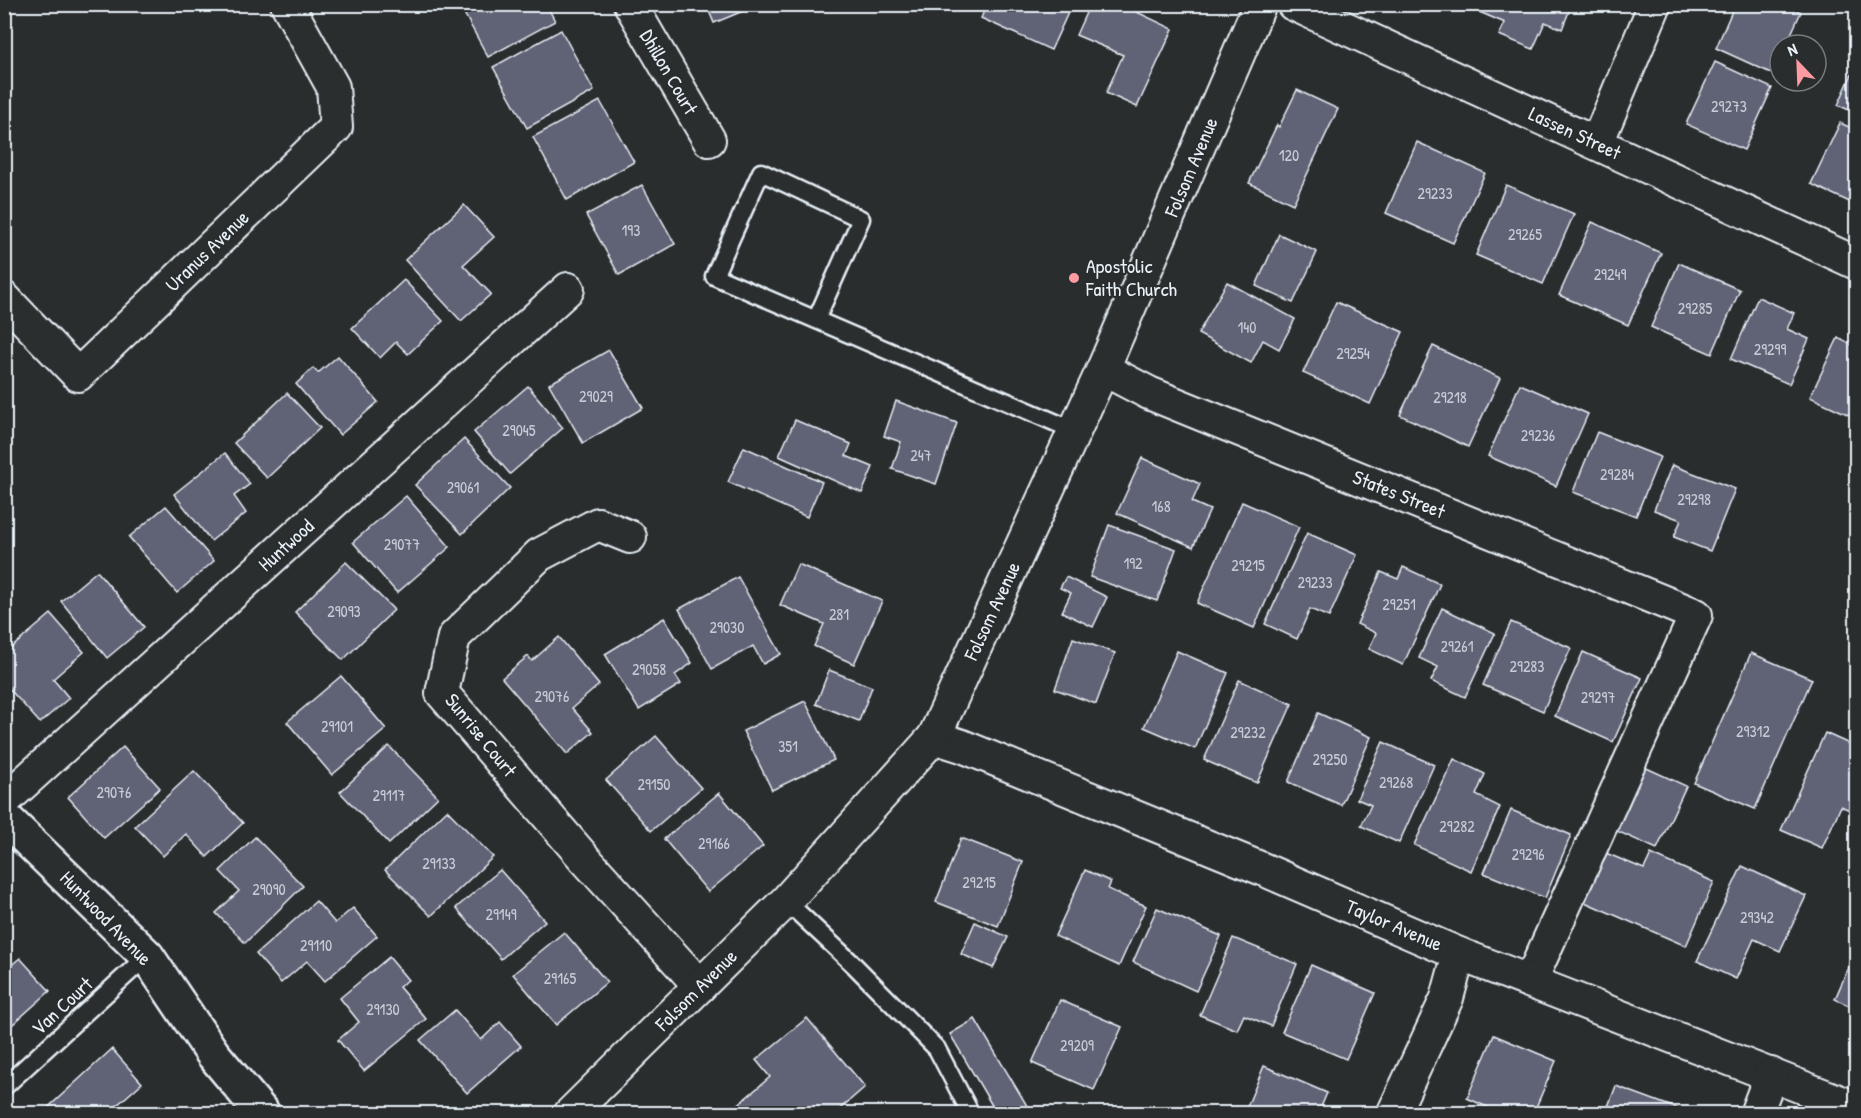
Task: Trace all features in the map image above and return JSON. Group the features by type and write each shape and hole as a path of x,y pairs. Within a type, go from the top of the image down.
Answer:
{"street":[{"name":"Uranus Avenue","path":"4,298 78,375 336,128 333,87 287,4"},
{"name":"Dhillon Court","path":"630,4 709,140"},
{"name":"Folsom Avenue","path":"570,1113 786,900 934,737 1103,369 1260,4"},
{"name":"Lassen Street","path":"1293,4 1857,263"},
{"path":"1597,143 1655,4"},
{"name":"Huntwood","path":"4,801 568,289"},
{"name":"States Street","path":"1103,369 1149,393 1696,615 1531,980"},
{"name":"Sunrise Court","path":"630,537 598,524 539,555 454,637 442,693 585,859 700,986"},
{"name":"Taylor Avenue","path":"934,737 962,746 1260,868 1459,954 1857,1108"},
{"name":"Huntwood Avenue","path":"4,817 147,957 213,1054 263,1113"},
{"path":"1393,1113 1446,998 1459,954"},
{"path":"1756,1113 1771,1074"}],"lane":[{"path":"816,320 861,219 761,172 714,276 816,320 1075,431"},
{"path":"786,900 855,965 937,1049 971,1113"},
{"name":"Van Court","path":"4,1087 147,957"}],"building":[{"path":"459,4 546,4 555,21 488,57"},
{"path":"706,4 760,4 714,23"},
{"path":"957,4 977,4 974,11"},
{"path":"987,4 1072,4 1051,50 981,18"},
{"path":"1090,4 1120,4 1173,29 1137,107 1106,93 1123,55 1076,35"},
{"path":"1572,4 1562,29 1545,22 1533,49 1499,35 1505,23 1463,5"},
{"path":"1735,4 1783,4 1801,12 1791,33 1768,33 1768,72 1716,48"},
{"path":"561,30 594,91 527,128 493,67"},
{"path":"1715,62 1768,86 1770,93 1744,150 1686,124"},
{"path":"1856,65 1856,113 1838,105"},
{"path":"1297,90 1338,109 1293,204 1249,183"},
{"path":"600,101 634,162 567,200 533,137"},
{"path":"1840,123 1856,130 1856,205 1811,184"},
{"path":"1417,142 1485,173 1453,243 1386,213"},
{"path":"642,185 675,244 619,275 586,215"},
{"path":"1506,185 1574,214 1543,284 1476,255"},
{"path":"464,205 494,237 463,265 491,294 461,321 405,260"},
{"path":"1592,222 1661,253 1628,325 1559,295"},
{"path":"1279,234 1317,252 1293,303 1256,286"},
{"path":"1679,263 1740,290 1712,354 1651,327"},
{"path":"404,280 443,321 408,354 396,342 380,358 352,328"},
{"path":"1227,282 1295,319 1279,349 1263,340 1251,363 1198,334"},
{"path":"1758,297 1794,313 1787,329 1809,339 1789,384 1731,359"},
{"path":"1336,302 1403,332 1370,404 1303,373"},
{"path":"1838,338 1856,347 1856,418 1810,397"},
{"path":"1433,346 1500,378 1468,447 1400,415"},
{"path":"609,350 643,408 583,443 549,384"},
{"path":"338,356 378,402 340,435 296,384 313,368 318,373"},
{"path":"1520,384 1588,414 1556,486 1488,456"},
{"path":"528,386 563,428 510,474 474,432"},
{"path":"287,393 320,428 267,478 234,443"},
{"path":"896,401 957,423 936,484 892,469 901,442 884,436"},
{"path":"795,420 851,444 846,456 873,467 862,493 779,456"},
{"path":"1597,432 1660,457 1636,516 1573,492"},
{"path":"464,439 510,488 462,534 415,485"},
{"path":"744,447 822,482 807,517 728,482"},
{"path":"225,453 250,484 234,496 246,513 211,541 174,494"},
{"path":"1142,458 1200,484 1192,502 1210,510 1193,547 1117,513"},
{"path":"1672,465 1735,489 1710,551 1674,537 1681,520 1654,510"},
{"path":"406,496 450,547 397,593 353,542"},
{"path":"1242,502 1299,527 1254,628 1197,603"},
{"path":"166,506 214,561 177,593 129,537"},
{"path":"1109,525 1176,549 1157,601 1090,577"},
{"path":"1307,533 1357,555 1329,617 1310,609 1297,639 1265,624"},
{"path":"346,562 394,610 343,660 295,612"},
{"path":"798,564 882,601 854,664 814,646 824,624 780,605"},
{"path":"1403,567 1440,584 1403,665 1369,649 1376,633 1357,624 1381,572 1398,579"},
{"path":"97,571 144,627 107,658 61,601"},
{"path":"738,577 781,654 763,664 753,646 712,669 679,609"},
{"path":"1066,577 1107,597 1093,627 1062,612 1071,593 1060,588"},
{"path":"1442,608 1495,633 1465,697 1431,681 1438,667 1419,658"},
{"path":"51,614 84,652 53,679 69,698 40,723 4,683 4,654"},
{"path":"664,618 692,663 675,675 681,684 639,710 605,654"},
{"path":"1511,622 1571,648 1543,711 1483,685"},
{"path":"559,637 599,685 572,708 593,732 567,754 502,678 528,656 532,661"},
{"path":"1073,638 1115,653 1096,704 1055,689"},
{"path":"1177,651 1228,673 1195,749 1144,727"},
{"path":"1583,652 1642,678 1613,742 1555,716"},
{"path":"1751,653 1812,679 1755,809 1694,783"},
{"path":"829,670 872,687 859,721 816,704"},
{"path":"341,676 386,729 332,775 287,722"},
{"path":"1239,680 1292,704 1257,783 1204,760"},
{"path":"805,701 834,760 772,790 743,731"},
{"path":"1318,713 1371,737 1341,805 1288,782"},
{"path":"1825,733 1856,747 1856,813 1841,806 1822,848 1781,830"},
{"path":"656,736 701,788 651,831 606,780"},
{"path":"1383,742 1434,765 1399,843 1361,826 1371,805 1357,799"},
{"path":"389,746 438,797 389,844 340,792"},
{"path":"123,747 160,788 104,838 68,797"},
{"path":"1454,759 1485,774 1476,795 1500,807 1471,871 1414,845"},
{"path":"1640,765 1686,786 1657,849 1610,828"},
{"path":"194,771 243,823 207,857 186,834 163,856 135,826"},
{"path":"719,793 763,846 708,892 664,839"},
{"path":"447,810 493,857 431,916 385,870"},
{"path":"1511,810 1571,835 1545,898 1484,873"},
{"path":"255,837 303,886 245,943 216,913 239,891 220,871"},
{"path":"961,838 1023,862 998,926 936,902"},
{"path":"1601,851 1644,869 1651,854 1714,882 1686,946 1580,900"},
{"path":"1742,866 1806,896 1780,951 1754,939 1736,979 1697,961"},
{"path":"500,870 545,921 501,959 456,908"},
{"path":"1085,870 1111,882 1108,889 1146,906 1119,966 1055,936"},
{"path":"316,901 335,923 353,908 377,936 325,981 307,961 281,983 256,954"},
{"path":"1157,908 1221,936 1196,991 1133,962"},
{"path":"975,922 1008,937 993,968 961,954"},
{"path":"564,932 607,982 556,1025 513,974"},
{"path":"1233,938 1297,964 1271,1026 1244,1015 1237,1030 1200,1015"},
{"path":"1856,950 1856,1009 1835,999"},
{"path":"389,957 408,980 399,987 426,1019 364,1071 338,1040 359,1022 340,998"},
{"path":"20,958 50,991 4,1032 4,971"},
{"path":"1311,965 1375,993 1346,1059 1282,1032"},
{"path":"1060,1000 1122,1027 1094,1090 1032,1063"},
{"path":"455,1010 481,1040 500,1022 521,1046 467,1093 420,1040"},
{"path":"807,1018 865,1087 834,1114 727,1114 770,1077 756,1060"},
{"path":"975,1019 1032,1114 997,1114 950,1034"},
{"path":"1494,1035 1556,1061 1533,1114 1503,1114 1467,1098"},
{"path":"112,1049 142,1083 107,1114 41,1114"},
{"path":"1264,1066 1327,1093 1318,1114 1244,1114"},
{"path":"1616,1086 1681,1110 1680,1114 1605,1114"}],"place":[{"name":"Apostolic Faith Church","path":"1074,278"}]}
